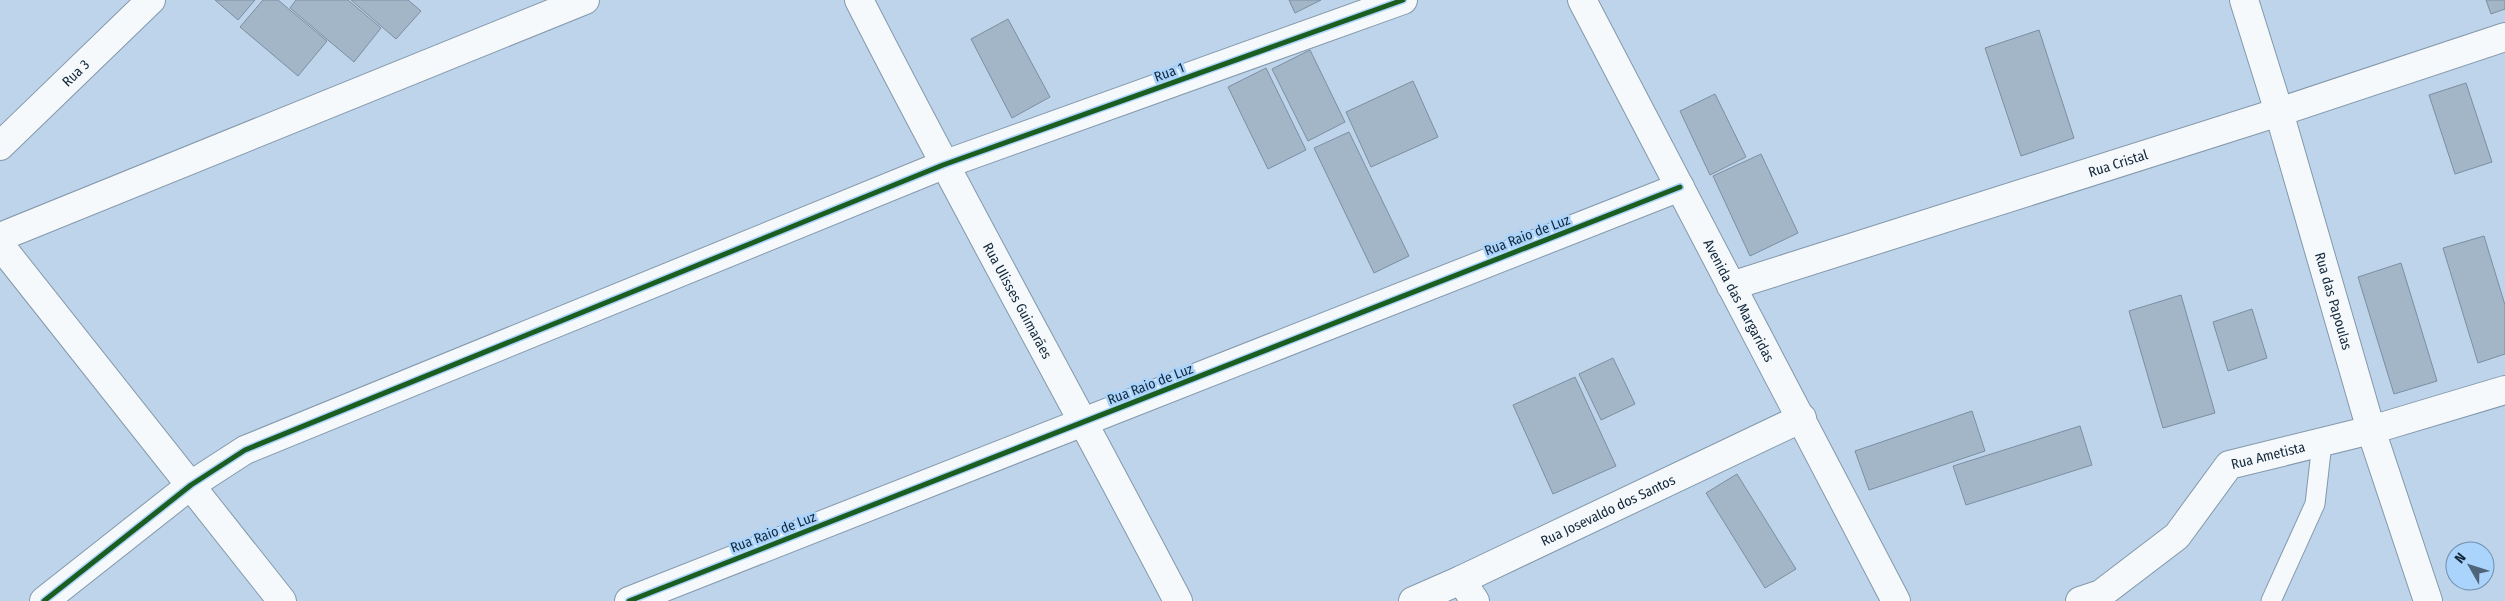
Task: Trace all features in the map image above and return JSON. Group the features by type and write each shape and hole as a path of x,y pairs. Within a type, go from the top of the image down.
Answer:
{"street":[{"name":"Rua 3","path":"0,146 151,0"},
{"path":"0,237 585,0"},
{"name":"Rua Ulisses Guimarães","path":"859,0 943,165 1084,422 1178,601"},
{"name":"Rua 1","path":"44,601 191,484 245,450 943,165 1403,0"},
{"name":"Avenida das Margaridas","path":"1582,0 1896,601"},
{"name":"Rua das Papoulas","path":"2244,0 2279,112 2371,430 2428,601"},
{"name":"Rua Cristal","path":"1731,286 2279,112 2505,37"},
{"name":"Rua Raio de Luz","path":"628,601 1680,187"},
{"path":"0,245 282,601"},
{"name":"Rua Ametista","path":"2080,601 2101,594 2177,536 2229,465 2371,430 2505,390"},
{"name":"Rua Josevaldo dos Santos","path":"1413,601 1468,591 1802,418"}],"lane":[{"path":"2271,601 2315,504 2322,443"}],"building":[{"path":"215,0 255,0 238,20"},
{"path":"263,0 278,0 327,41 298,76 240,27"},
{"path":"296,0 348,0 381,28 354,62 290,8"},
{"path":"351,0 408,0 421,11 396,39"},
{"path":"1289,0 1321,0 1295,13"},
{"path":"2486,0 2505,0 2505,9 2491,14"},
{"path":"1008,19 1050,97 1012,118 971,39"},
{"path":"2039,30 2074,138 2021,156 1985,48"},
{"path":"1310,50 1345,122 1308,141 1272,69"},
{"path":"1266,68 1306,150 1268,169 1228,87"},
{"path":"1413,81 1438,137 1371,167 1346,112"},
{"path":"2466,83 2492,162 2455,174 2429,95"},
{"path":"1715,94 1746,157 1710,175 1680,111"},
{"path":"1349,132 1409,256 1374,273 1314,148"},
{"path":"1761,154 1798,233 1750,256 1713,176"},
{"path":"2484,236 2505,305 2505,354 2478,363 2443,248"},
{"path":"2401,263 2437,381 2394,394 2358,277"},
{"path":"2181,295 2215,413 2163,428 2129,311"},
{"path":"2252,309 2267,358 2228,371 2213,322"},
{"path":"1613,358 1635,404 1601,420 1579,374"},
{"path":"1575,377 1616,466 1553,494 1513,405"},
{"path":"1972,411 1985,451 1869,490 1855,451"},
{"path":"2080,426 2092,465 1966,505 1953,466"},
{"path":"1737,474 1796,569 1765,588 1706,493"}],"cycle path":[{"path":"44,601 191,485 245,450 943,165 1403,0"},
{"path":"629,601 1680,187"}]}
